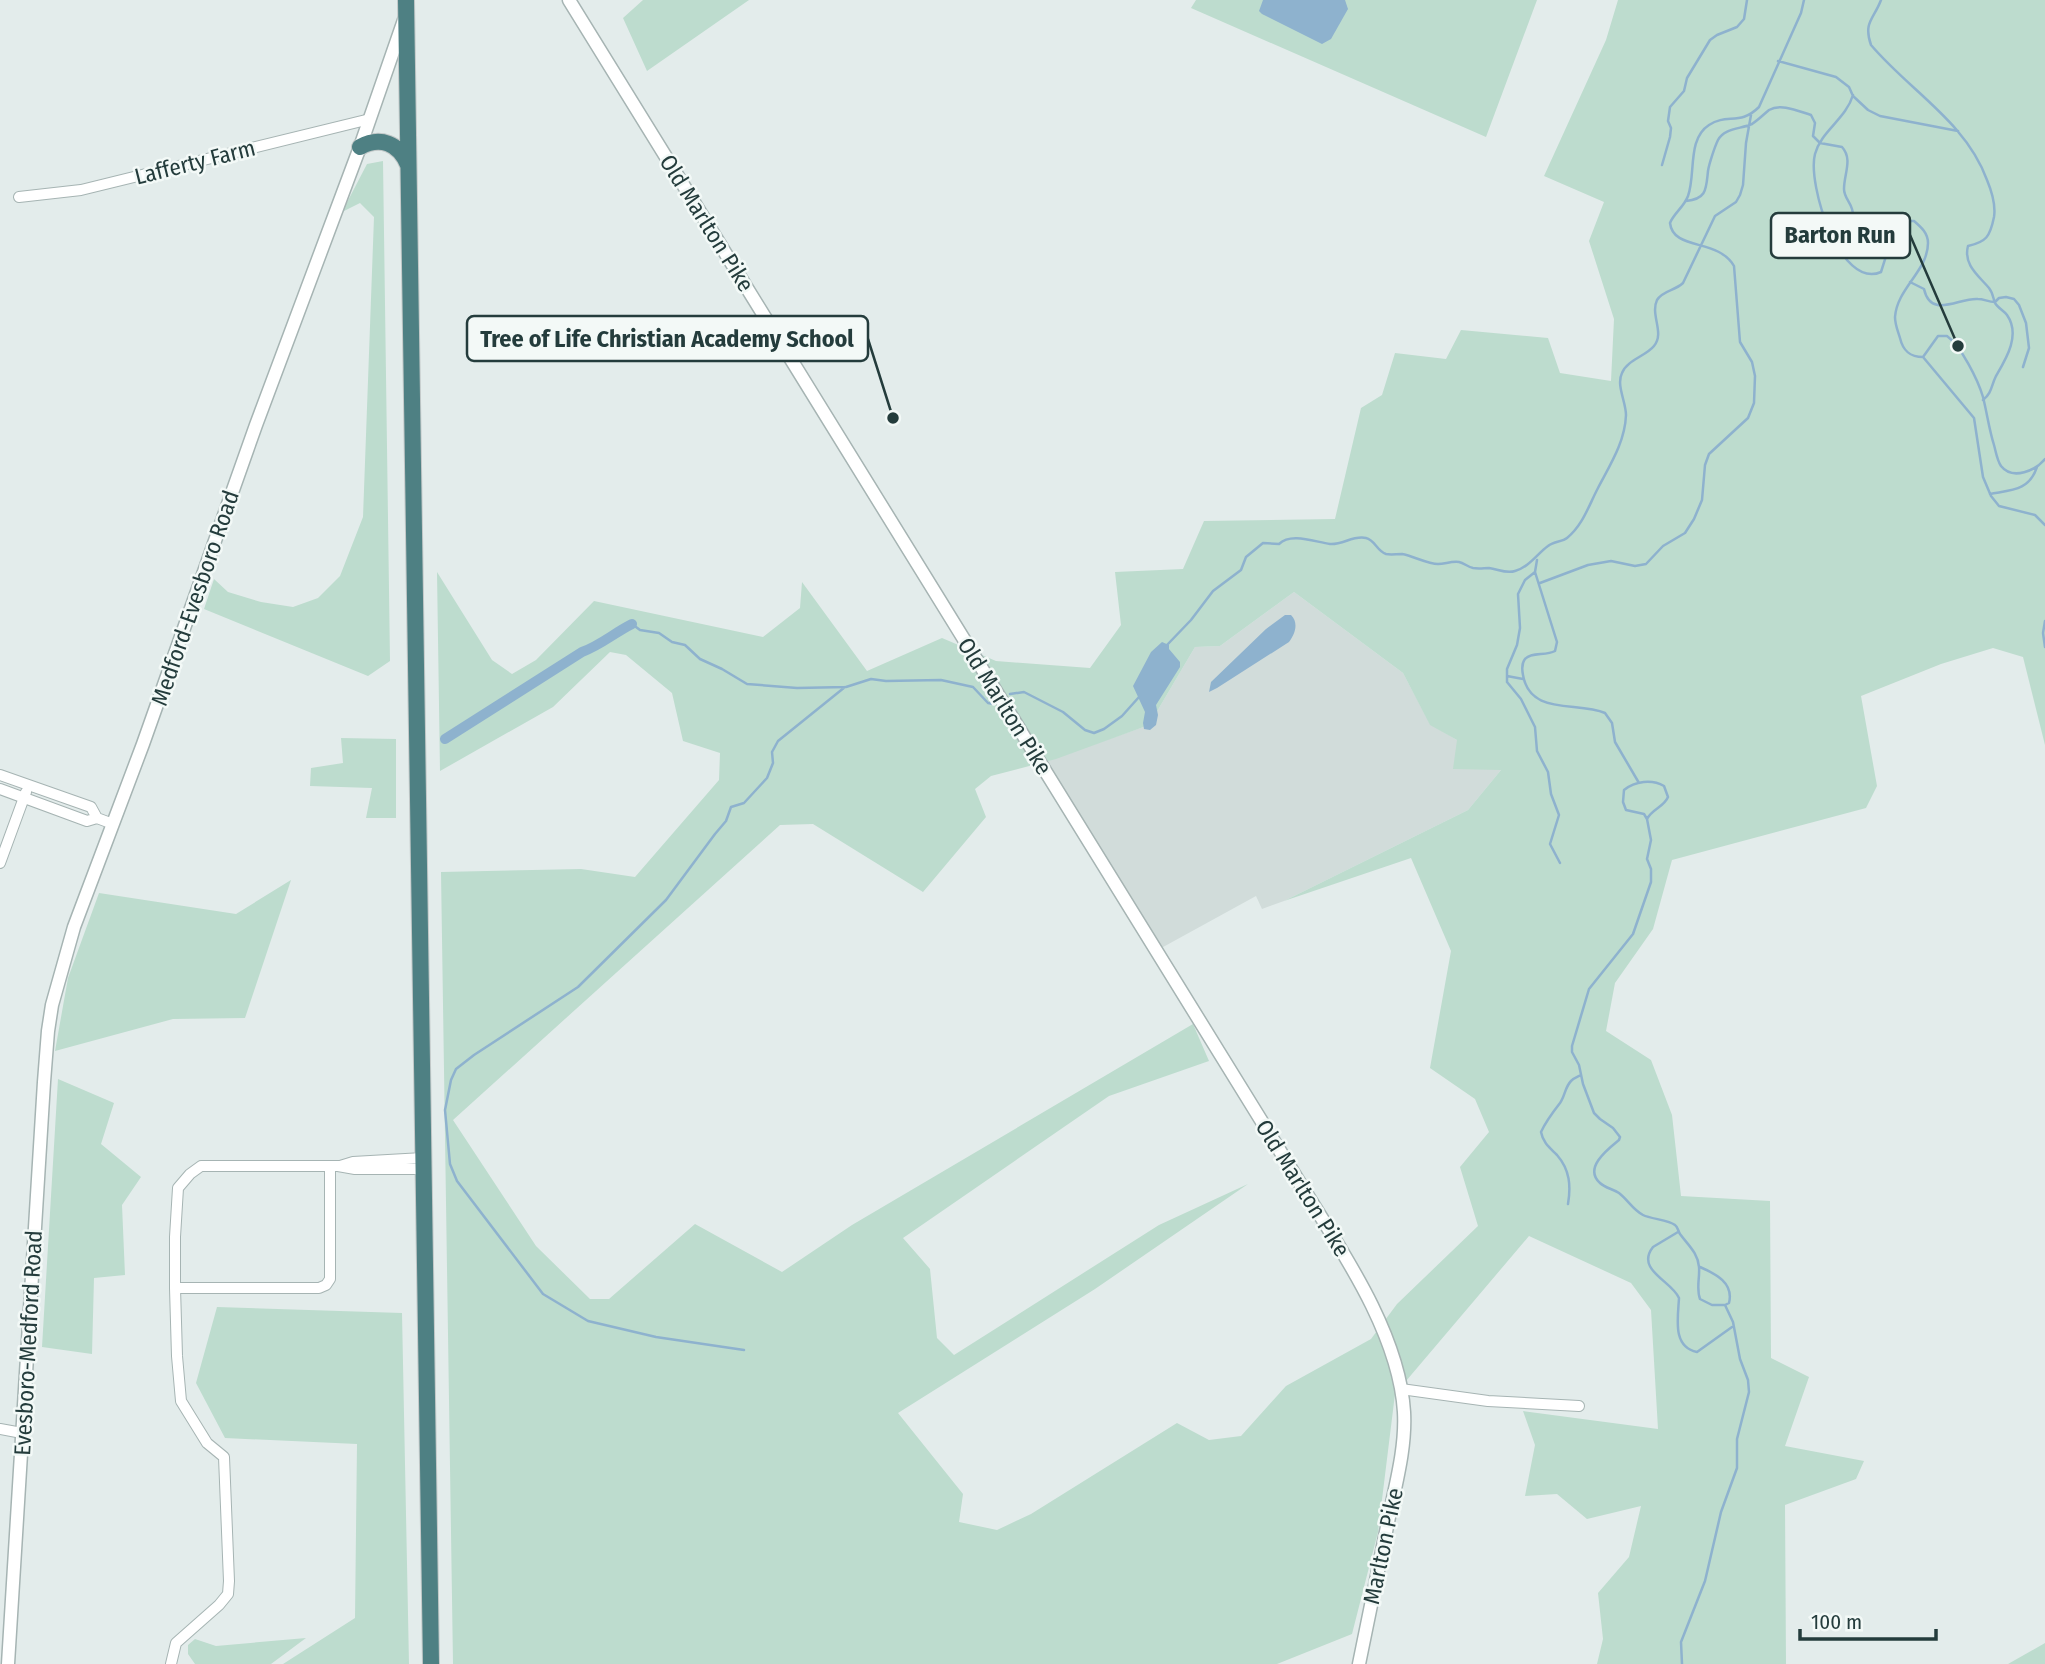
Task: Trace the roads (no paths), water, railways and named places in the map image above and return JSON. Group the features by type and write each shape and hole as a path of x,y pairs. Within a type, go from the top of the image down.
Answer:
{"highway":[{"path":"406,0 431,1664"},
{"path":"360,147 369,142 389,143 398,149 408,166"}],"street":[{"name":"Medford-Evesboro Road","path":"37,1191 52,1005 74,927 166,682 256,425 412,0"},
{"name":"Old Marlton Pike","path":"569,0 1350,1265 1387,1339 1401,1389 1404,1427"},
{"name":"Lafferty Farm","path":"19,197 81,190 370,120"},
{"path":"0,775 91,807 97,818"},
{"path":"0,861 28,785"},
{"path":"0,789 87,821 97,818 113,824"},
{"path":"171,1664 176,1643 219,1605 228,1594 229,1581 224,1457 207,1443 181,1401 174,1237 178,1188 201,1166 334,1166 355,1169 423,1164"},
{"path":"175,1288 319,1288 326,1285 330,1279 334,1166"},
{"name":"Evesboro-Medford Road","path":"8,1664 37,1191"},
{"path":"1401,1389 1489,1401 1579,1406"},
{"name":"Marlton Pike","path":"1359,1664 1395,1486 1404,1427"},
{"path":"0,1429 22,1433"}],"water":[{"path":"1263,0 1345,0 1348,9 1331,39 1322,44 1262,14 1259,11"},
{"path":"1285,615 1291,615 1295,625 1289,642 1209,692 1211,682 1266,629"},
{"path":"1162,642 1169,645 1169,649 1180,662 1180,667 1156,705 1156,725 1150,730 1144,729 1145,712 1133,686 1151,652"}],"waterway":[{"path":"1662,165 1670,137 1670,107 1684,91 1687,78 1710,40 1737,27 1744,19 1747,0"},
{"path":"1540,583 1588,565 1611,561 1635,566 1646,564 1663,546 1685,533 1702,500 1705,465 1709,454 1748,418 1754,403 1755,376 1752,362 1740,342 1734,266 1718,251 1679,238 1670,223 1688,196 1695,148 1702,131 1716,122 1746,116 1759,107 1801,13 1804,0"},
{"path":"1881,0 1870,21 1868,31 1871,45 1966,141 1978,159 1993,198 1994,217 1991,229 1986,238 1968,246 1967,253 1973,270 1990,290 1995,303 2007,315 2013,331 2008,355 1990,392 1983,400"},
{"path":"1778,61 1836,77 1849,87 1853,96 1868,110 1880,116 1958,131"},
{"path":"1853,95 1845,111 1818,146 1814,168 1816,188 1830,231 1852,265 1866,273 1881,272 1887,253 1885,240"},
{"path":"1686,201 1698,198 1704,192 1711,160 1721,136 1728,131 1752,124 1769,110 1784,107 1811,115 1815,123 1813,136 1820,143"},
{"path":"1167,645 1213,591 1241,570 1246,557 1263,543 1279,544 1284,540 1296,538 1335,544 1361,537 1369,539 1386,554 1402,554 1434,564 1459,562 1473,568 1508,572 1525,567 1550,544 1567,538 1585,514 1620,444 1626,415 1620,378 1624,369 1651,349 1657,341 1657,300 1662,294 1683,283 1715,216 1736,202 1740,195 1751,115"},
{"path":"1820,143 1842,147 1845,152 1847,162 1844,192 1852,209 1854,231 1862,244 1881,244 1901,225 1914,221 1928,239 1927,253 1901,297 1895,317 1905,350 1914,356 1923,357"},
{"path":"1910,282 1924,289 1928,298 1939,305 1971,299 1995,302 1999,298 2014,299 2026,323 2029,348 2023,367"},
{"path":"1923,357 1938,336 1947,336 1958,347 1981,390 2001,466 2012,473 2018,473 2036,467 2045,459"},
{"path":"1923,357 1974,418 1983,477 1991,496 1999,506 2035,515 2045,525"},
{"path":"1990,494 2024,485 2034,475 2037,467"},
{"path":"1537,560 1535,572 1557,642 1555,651 1531,656 1524,661 1522,671 1527,688 1535,697 1545,702 1605,713 1612,723 1615,742 1639,783"},
{"path":"1535,572 1525,580 1518,594 1520,628 1517,645 1507,669 1507,682 1521,699 1535,727 1537,751 1548,772 1551,794 1559,815 1550,844 1560,863"},
{"path":"2045,621 2045,647"},
{"path":"632,624 640,630 659,633 672,642 685,645 700,659 747,684 797,688 846,687 871,679 941,680 973,687 988,703 994,704"},
{"path":"445,739 582,652 632,624"},
{"path":"1507,676 1523,679"},
{"path":"744,1350 656,1337 588,1321 543,1294 457,1181 450,1164 445,1110 456,1069 578,987 666,900 726,821 731,807 744,803 767,778 773,763 772,752 778,741 845,687"},
{"path":"1010,694 1024,692 1063,712 1085,730 1094,733 1122,716 1139,697"},
{"path":"1647,819 1668,797 1664,786 1654,782 1638,783 1624,790 1623,802 1626,810 1644,814 1647,819 1651,840 1647,859 1651,869 1651,882 1633,934 1589,989 1572,1052 1579,1065 1594,1113 1620,1137 1599,1159 1594,1171 1595,1177 1602,1185 1619,1193 1639,1213 1676,1226 1695,1253 1698,1262 1700,1299 1712,1305 1725,1305"},
{"path":"1568,1204 1567,1172 1541,1132 1562,1100 1569,1083 1581,1075"},
{"path":"1678,1232 1653,1247 1648,1262 1651,1269 1679,1298 1680,1338 1689,1349 1697,1352 1732,1327"},
{"path":"1700,1267 1718,1276 1726,1285 1730,1296 1729,1303 1725,1305"},
{"path":"1682,1664 1681,1642 1705,1581 1721,1512 1737,1468 1737,1439 1749,1392 1733,1322 1725,1305"}],"place":[{"name":"Barton Run","path":"1958,346"},
{"name":"Tree of Life Christian Academy School","path":"893,418"}]}
